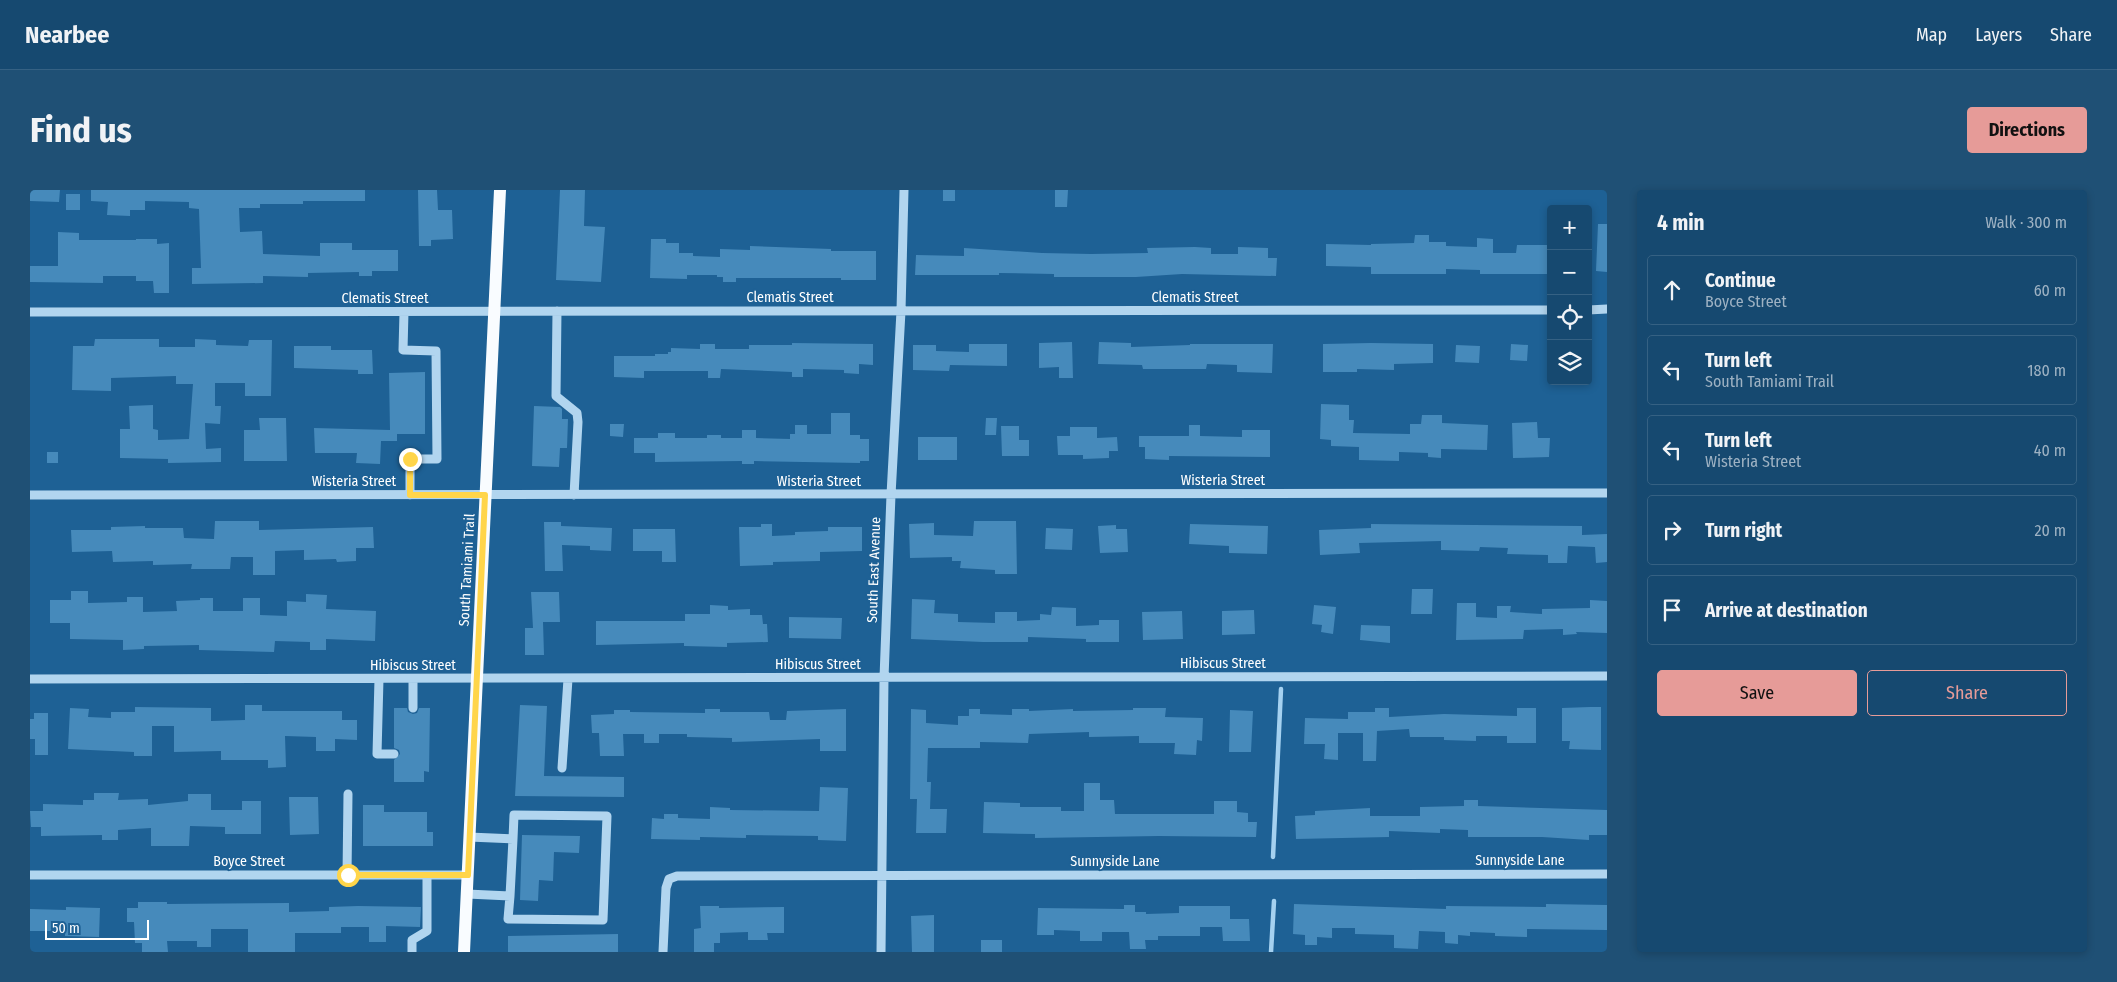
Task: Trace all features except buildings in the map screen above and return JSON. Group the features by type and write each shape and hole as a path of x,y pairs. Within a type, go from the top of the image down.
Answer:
{"main road":[{"name":"South Tamiami Trail","path":"464,952 500,190"}],"street":[{"name":"South East Avenue","path":"881,952 884,678 901,311 904,190"},
{"name":"Clematis Street","path":"30,312 1547,310"},
{"path":"1592,310 1607,310"},
{"path":"557,311 556,396 577,413 578,422 574,495"},
{"path":"404,312 403,350 436,351 437,459 410,459 410,495"},
{"name":"Wisteria Street","path":"30,495 1607,493"},
{"name":"Hibiscus Street","path":"30,679 1607,676"},
{"path":"380,679 377,754 394,754"},
{"path":"413,679 413,708"},
{"path":"562,768 568,679"},
{"path":"348,794 348,875"},
{"path":"514,815 607,816 603,920 508,919 510,896 514,815"},
{"path":"469,838 512,839"},
{"name":"Sunnyside Lane","path":"663,952 666,888 669,879 677,876 1607,874"},
{"name":"Boyce Street","path":"30,875 468,875"},
{"path":"412,952 412,940 427,931 427,875"},
{"path":"467,894 510,896"}],"waterway":[{"path":"1273,857 1281,689"},
{"path":"1271,952 1274,901"}],"route":[{"path":"348,875 468,875 485,495 410,495 410,459"}]}
